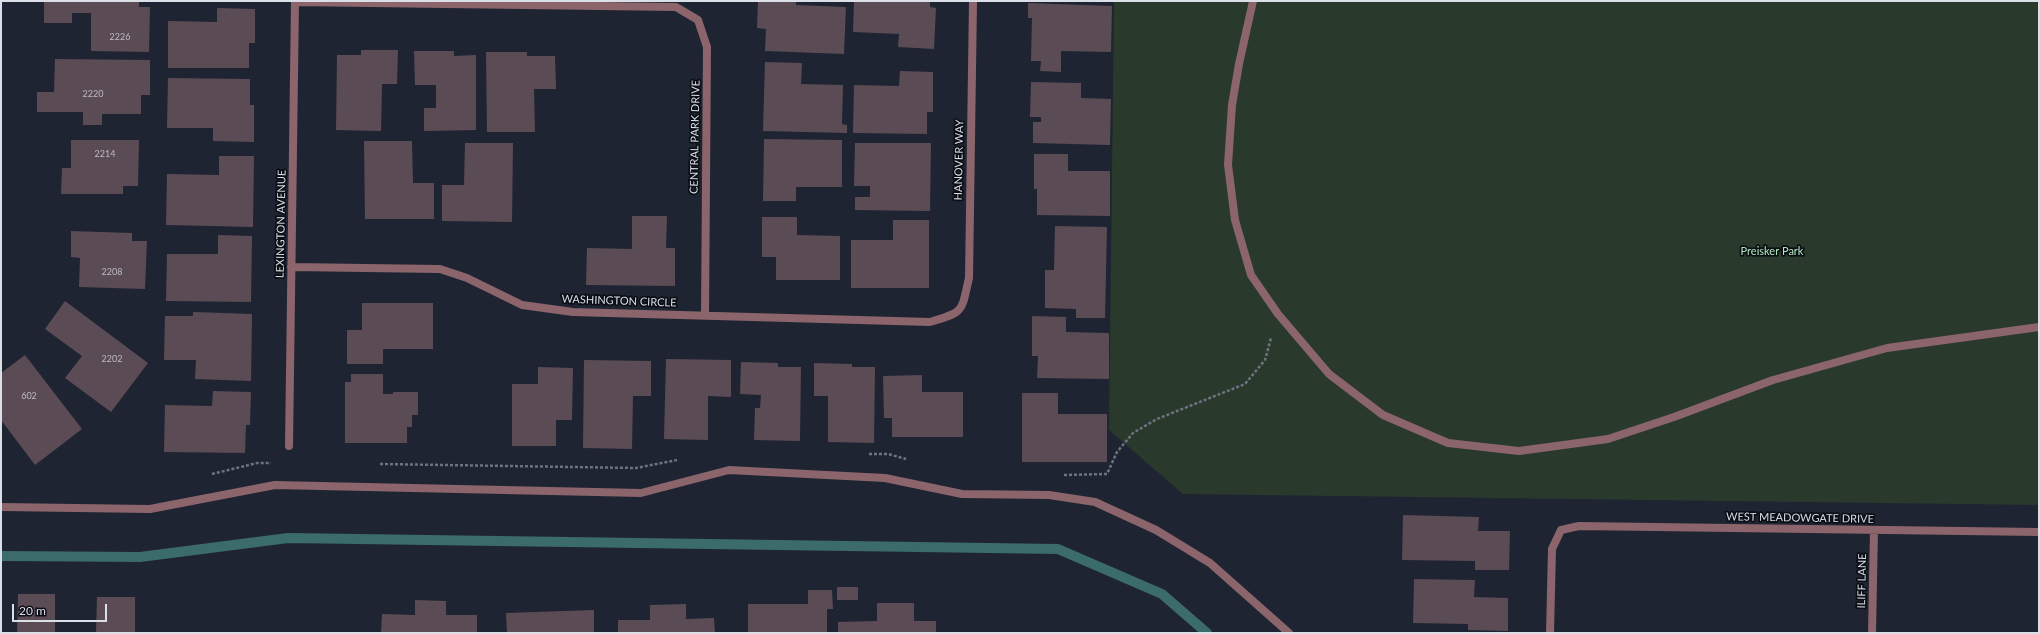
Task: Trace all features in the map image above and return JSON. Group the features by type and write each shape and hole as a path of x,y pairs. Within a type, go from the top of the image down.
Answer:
{"street":[{"name":"CENTRAL PARK DRIVE","path":"294,1 644,4 676,7 698,20 707,47 705,315"},
{"name":"LEXINGTON AVENUE","path":"289,446 294,1"},
{"name":"HANOVER WAY","path":"954,315 962,307 969,278 973,1"},
{"path":"1253,1 1238,64 1232,105 1228,165 1235,220 1251,274 1278,314 1329,374 1383,415 1448,443 1519,451 1608,438 1674,417 1773,380 1887,348 2039,327"},
{"name":"WASHINGTON CIRCLE","path":"291,267 440,269 467,278 522,305 573,312 930,322 954,315"},
{"path":"1,507 150,509 275,485 641,493 729,470 885,478 962,494 1049,496 1095,502 1156,530 1210,564 1289,633"},
{"name":"WEST MEADOWGATE DRIVE","path":"1550,633 1552,549 1561,530 1579,526 2039,532"},
{"name":"ILIFF LANE","path":"1872,633 1874,530"}],"path":[{"path":"1061,474 1108,474 1117,452 1133,433 1157,419 1245,384 1265,360 1278,314"},
{"path":"864,454 888,454 909,460"},
{"path":"375,464 636,468 682,459"},
{"path":"206,475 257,463 272,463"}],"green space":[{"name":"Preisker Park","path":"1114,1 2039,1 2039,505 1183,494 1109,430"}],"building":[{"path":"44,1 139,1 139,7 150,7 149,52 91,51 91,13 72,13 72,23 44,23"},
{"path":"758,1 796,1 796,5 846,7 844,54 765,51 766,29 757,28"},
{"path":"854,1 930,1 930,7 936,8 934,49 898,47 899,34 853,32"},
{"path":"1028,3 1112,6 1111,52 1061,51 1061,72 1040,71 1041,61 1031,61 1032,18 1028,18"},
{"path":"217,8 255,9 255,43 249,43 249,68 168,68 168,21 217,22"},
{"path":"361,50 398,50 397,84 382,84 381,131 336,130 337,55 361,55"},
{"path":"414,51 454,51 454,56 476,55 476,130 424,131 424,108 436,108 436,85 415,85"},
{"path":"486,52 527,52 527,56 555,56 556,89 534,89 535,132 487,132"},
{"path":"55,59 150,60 150,95 141,95 141,114 102,114 102,125 83,125 83,112 37,112 37,92 54,92"},
{"path":"765,62 802,63 801,84 843,85 842,124 847,125 847,133 763,131"},
{"path":"900,71 933,72 933,112 927,112 927,134 853,133 854,85 899,86"},
{"path":"168,78 250,79 250,105 254,105 254,142 213,141 213,128 167,128"},
{"path":"1031,82 1081,83 1081,98 1111,99 1110,145 1033,143 1033,122 1041,122 1041,117 1030,117"},
{"path":"764,139 842,140 842,187 796,187 796,201 763,201"},
{"path":"71,140 139,140 138,186 123,186 123,194 61,194 62,168 71,168"},
{"path":"364,141 412,141 413,183 434,183 434,219 365,219"},
{"path":"465,143 513,143 512,222 442,221 442,185 464,185"},
{"path":"855,143 931,143 930,211 855,210 855,197 870,197 870,186 854,186"},
{"path":"1034,154 1068,154 1068,171 1110,171 1110,216 1037,215 1037,189 1034,189"},
{"path":"219,156 254,156 253,227 166,225 167,174 219,175"},
{"path":"632,216 667,216 666,248 675,248 675,286 586,285 587,248 632,249"},
{"path":"762,217 797,217 797,235 840,236 840,280 776,280 776,257 762,257"},
{"path":"893,220 929,220 929,288 851,288 851,240 893,240"},
{"path":"1055,226 1107,227 1105,318 1076,318 1076,309 1045,308 1045,270 1054,270"},
{"path":"71,231 132,233 132,241 147,241 145,289 79,287 80,258 71,257"},
{"path":"218,235 252,236 251,302 166,301 167,254 218,254"},
{"path":"65,301 148,363 111,412 65,378 82,356 45,329"},
{"path":"362,303 433,303 433,349 383,349 383,364 347,364 347,330 362,330"},
{"path":"193,312 252,314 251,381 195,379 196,360 164,360 165,316 193,316"},
{"path":"1032,316 1066,317 1066,332 1109,333 1109,379 1037,378 1038,356 1032,356"},
{"path":"25,355 82,429 35,465 1,420 1,373"},
{"path":"666,359 731,360 731,397 708,396 708,440 664,439"},
{"path":"584,360 651,361 651,396 633,396 632,449 583,448"},
{"path":"741,362 778,363 778,367 801,367 800,441 754,440 755,408 760,408 761,395 740,394"},
{"path":"814,363 852,364 852,367 875,367 874,443 828,442 828,396 814,396"},
{"path":"538,367 573,368 572,420 556,420 556,446 512,446 512,384 538,384"},
{"path":"351,374 383,374 383,394 393,394 393,392 418,392 418,415 412,415 412,427 407,427 407,443 345,443 345,382 351,382"},
{"path":"922,375 922,392 963,392 963,437 892,437 892,418 884,418 883,376"},
{"path":"213,391 251,392 250,425 246,425 245,453 164,452 165,405 212,406"},
{"path":"1022,393 1058,393 1058,414 1107,414 1107,462 1022,462"},
{"path":"1403,515 1479,517 1478,531 1510,531 1509,570 1475,570 1475,561 1402,560"},
{"path":"1414,579 1475,580 1474,597 1508,598 1508,631 1468,630 1468,624 1413,623"},
{"path":"837,587 858,587 858,600 837,600"},
{"path":"808,590 832,590 833,609 827,609 827,633 748,633 748,604 808,604"},
{"path":"18,594 55,594 55,633 17,633"},
{"path":"97,597 135,597 135,633 96,633"},
{"path":"415,600 446,601 446,615 477,615 477,633 381,633 382,614 415,615"},
{"path":"877,603 914,603 914,621 936,621 936,633 838,633 838,622 877,621"},
{"path":"686,604 686,619 714,618 715,633 618,633 618,620 650,620 650,605"},
{"path":"594,610 594,633 507,633 506,613"}],"waterway":[{"path":"1,556 140,557 288,538 1058,549 1162,594 1207,633"}]}
